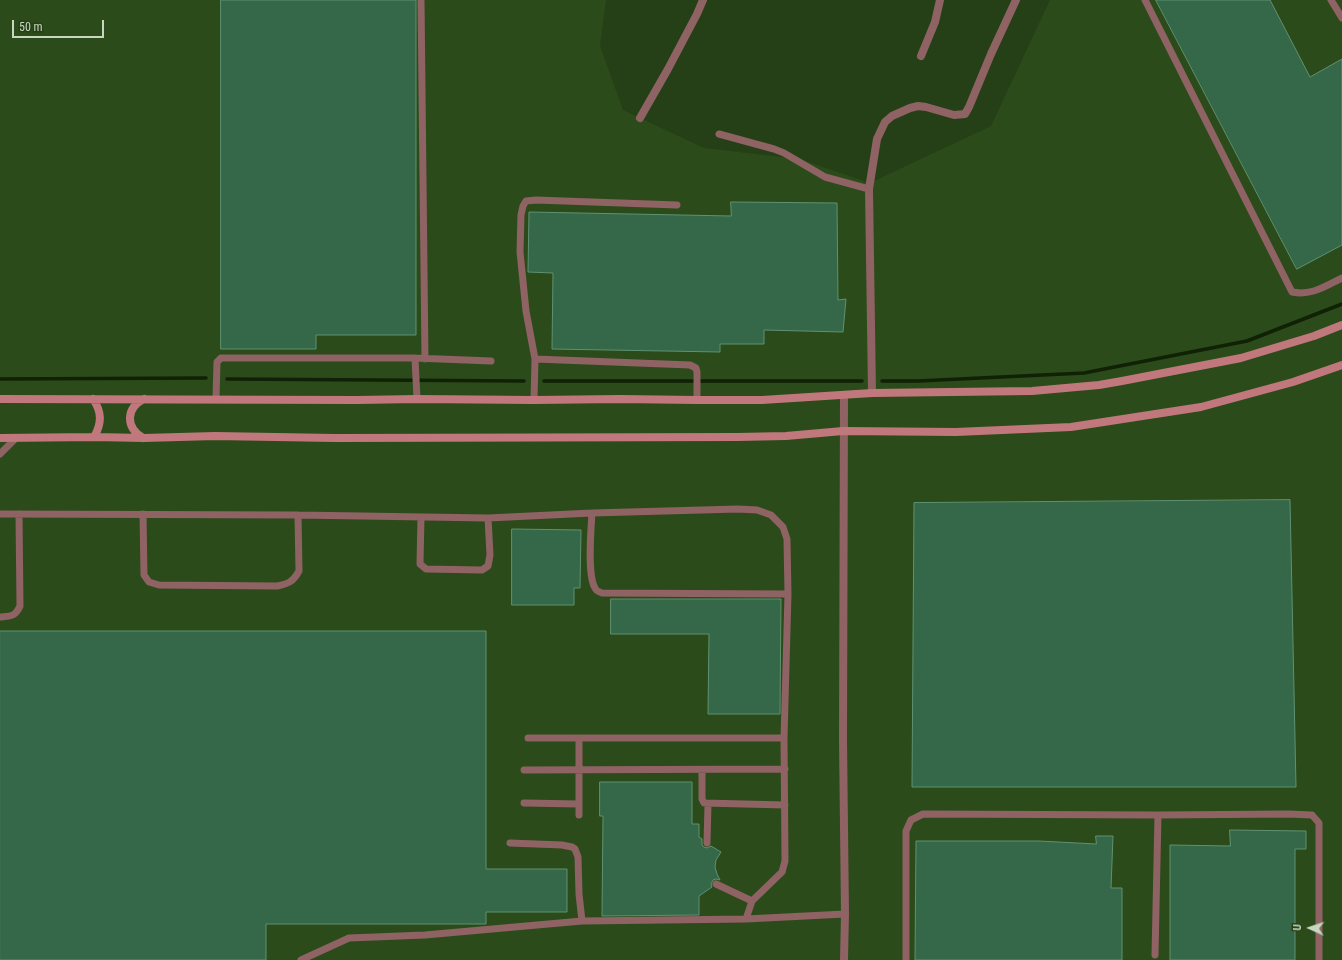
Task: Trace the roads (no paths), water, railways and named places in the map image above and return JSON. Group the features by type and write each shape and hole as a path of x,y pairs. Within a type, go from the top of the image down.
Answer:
{"street":[{"path":"640,118 668,69 703,0"},
{"path":"922,56 935,22 940,0"},
{"path":"872,393 869,188 877,139 885,122 892,116 901,111 918,106 937,109 954,116 965,114 1016,0"},
{"path":"0,398 762,400 872,393 1032,391 1099,385 1241,358 1314,336 1342,325"},
{"path":"0,438 144,438 215,436 335,438 730,437 786,436 843,431 956,432 1039,429 1071,427 1201,407 1293,382 1342,365"},
{"path":"844,395 844,960"},
{"path":"93,399 98,406 100,413 100,422 94,437"},
{"path":"144,438 136,434 131,426 130,418 132,409 137,402 145,399"}],"lane":[{"path":"421,0 425,359"},
{"path":"1145,0 1292,292 1301,294 1311,293 1342,278"},
{"path":"1331,0 1342,18"},
{"path":"719,134 784,153 825,177 869,188"},
{"path":"534,400 535,359 526,311 520,252 522,206 526,201 544,200 677,205"},
{"path":"216,399 217,362 221,358 415,358 491,361"},
{"path":"415,358 417,399"},
{"path":"535,359 690,365 696,368 697,400"},
{"path":"0,454 16,438"},
{"path":"0,514 298,515 488,518 592,513 738,509 757,510 771,515 783,526 788,539 784,738 785,861 782,872 752,901 746,919"},
{"path":"592,513 590,548 593,584 596,590 602,593 788,594"},
{"path":"0,617 12,616 17,613 20,606 19,514"},
{"path":"143,514 144,575 149,582 159,585 277,586 291,582 299,571 298,515"},
{"path":"421,517 420,564 426,569 474,571 482,570 488,566 490,555 488,518"},
{"path":"528,738 784,738"},
{"path":"579,738 579,814"},
{"path":"524,770 785,769"},
{"path":"702,770 702,799 704,803 785,805"},
{"path":"524,803 579,804"},
{"path":"707,843 708,804"},
{"path":"906,960 906,831 911,820 923,814 1158,816 1312,815 1316,817 1319,823 1319,960"},
{"path":"1155,955 1158,816"},
{"path":"510,843 562,845 575,849 578,857 579,894 582,920"},
{"path":"716,884 752,901"},
{"path":"301,960 349,938 425,934 582,920 746,919 845,914"}],"waterway":[{"path":"882,381 918,381 1084,373 1247,341 1342,304"},
{"path":"0,379 206,378"},
{"path":"227,379 524,381"},
{"path":"544,381 862,381"}]}
